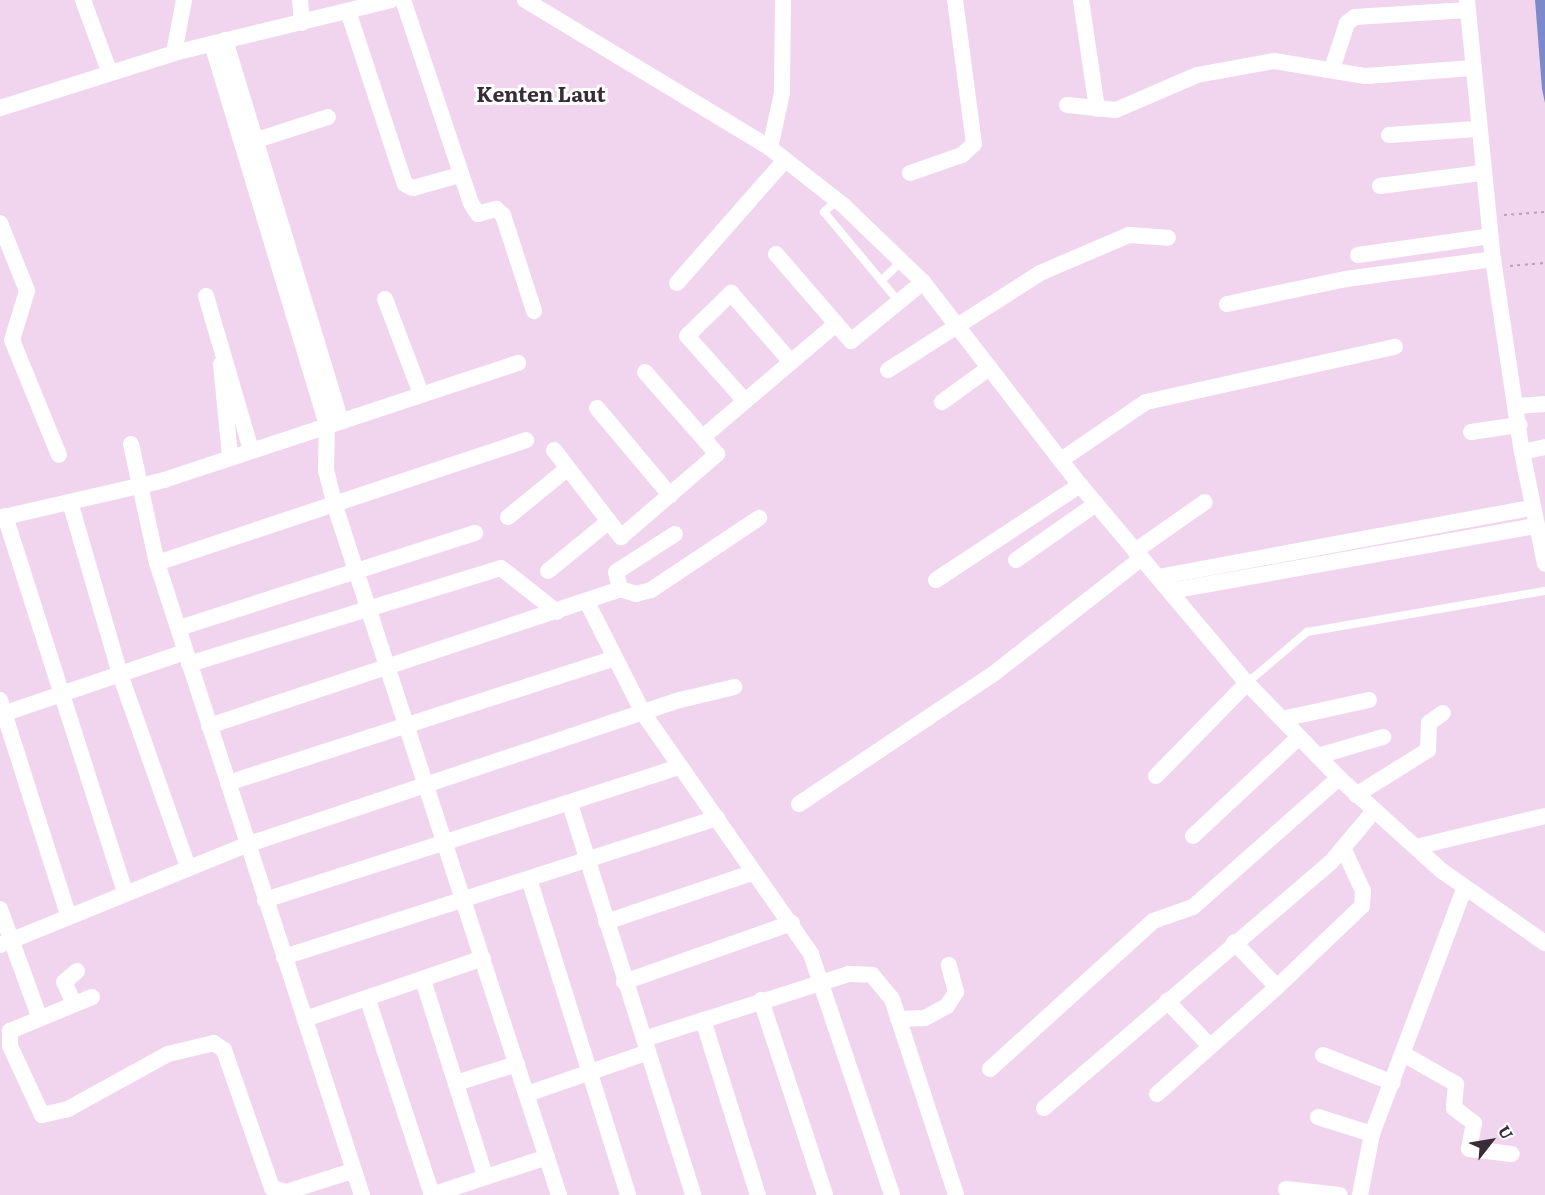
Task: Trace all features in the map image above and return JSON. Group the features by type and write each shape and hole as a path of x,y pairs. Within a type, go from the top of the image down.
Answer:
{"street":[{"path":"83,0 109,71"},
{"path":"174,53 184,0"},
{"path":"300,0 302,23"},
{"path":"0,108 109,71 174,53 391,0"},
{"path":"403,0 459,175 476,213 496,209 503,215 534,312"},
{"path":"525,0 770,148 837,200 923,282 1080,485 1247,683 1299,738 1356,795 1464,889 1543,938"},
{"path":"770,148 782,93 783,0"},
{"path":"910,173 962,154 974,144 955,0"},
{"path":"1081,0 1097,109"},
{"path":"1332,69 1347,23 1355,17 1467,5 1477,129 1494,263 1522,452 1545,564"},
{"path":"348,11 405,184 413,189 459,175"},
{"path":"218,42 246,143 334,423 326,470 334,503 385,665 466,898 559,1195"},
{"path":"1067,105 1097,109 1122,109 1188,78 1246,64 1304,62 1366,76 1472,68"},
{"path":"246,143 328,117"},
{"path":"1389,135 1477,129"},
{"path":"677,283 785,160"},
{"path":"1380,186 1482,173"},
{"path":"0,223 27,291 12,340 59,455"},
{"path":"888,370 1040,273 1125,236 1168,238"},
{"path":"1358,255 1491,236"},
{"path":"776,255 850,341 923,282"},
{"path":"1227,304 1346,279 1494,263"},
{"path":"745,401 687,336 731,293 791,362"},
{"path":"206,296 220,354 251,450"},
{"path":"385,299 421,394"},
{"path":"703,437 836,324"},
{"path":"1060,460 1146,402 1395,347"},
{"path":"220,354 230,456"},
{"path":"125,892 3,517 138,488 518,363"},
{"path":"942,402 989,368"},
{"path":"554,450 621,537 717,454 645,372"},
{"path":"1516,406 1545,404"},
{"path":"597,408 670,495"},
{"path":"1471,432 1519,425"},
{"path":"157,562 526,440"},
{"path":"131,444 138,488 157,562 246,845 352,1171 362,1195"},
{"path":"1522,452 1545,447"},
{"path":"508,517 568,468"},
{"path":"936,580 1080,485"},
{"path":"69,502 120,674 188,867"},
{"path":"799,804 992,675 1205,502"},
{"path":"1016,560 1096,504"},
{"path":"1158,577 1532,508"},
{"path":"209,726 385,665 557,612 620,589 636,594 651,591 759,518"},
{"path":"548,571 609,521"},
{"path":"1170,591 1536,526"},
{"path":"179,628 355,567 475,532"},
{"path":"620,589 616,572 675,534"},
{"path":"69,914 1,709 501,568 557,612"},
{"path":"586,602 612,659 643,713 717,818 752,873 792,923 824,982 892,1195"},
{"path":"228,783 612,659"},
{"path":"1156,776 1247,683"},
{"path":"5,943 69,914 246,845 426,782 643,713 734,687"},
{"path":"1282,718 1369,700"},
{"path":"1356,795 1428,750 1429,723 1443,713"},
{"path":"1318,756 1383,737"},
{"path":"1193,836 1299,738"},
{"path":"265,900 680,767"},
{"path":"990,1070 1153,921 1192,907 1339,778"},
{"path":"570,804 624,982 693,1195"},
{"path":"1044,1108 1344,849 1374,811"},
{"path":"1416,847 1545,816"},
{"path":"284,957 466,898 530,882 717,818"},
{"path":"1157,1094 1277,987 1362,906 1362,891 1344,849"},
{"path":"606,922 752,873"},
{"path":"530,882 628,1195"},
{"path":"1360,1195 1372,1134 1405,1055 1464,889"},
{"path":"0,909 5,943 39,1016"},
{"path":"624,982 792,923"},
{"path":"1234,942 1277,987"},
{"path":"304,1019 368,1000 483,958"},
{"path":"898,1019 925,1018 947,1006 956,992 949,965"},
{"path":"74,1004 64,982 77,971"},
{"path":"528,1094 589,1074 703,1020 849,974 872,975 892,999 956,1195"},
{"path":"423,980 485,1176"},
{"path":"92,997 17,1024 8,1040 42,1115 68,1109 168,1054 214,1043 224,1050 272,1188 286,1192 352,1171"},
{"path":"368,1000 432,1195 547,1157"},
{"path":"761,1000 825,1195"},
{"path":"1167,1001 1210,1047"},
{"path":"703,1020 758,1195"},
{"path":"1323,1055 1393,1083"},
{"path":"1405,1055 1456,1084 1454,1108 1475,1125 1469,1150 1512,1154"},
{"path":"456,1083 517,1064"},
{"path":"1318,1117 1372,1134"},
{"path":"1286,1189 1340,1195"}],"lane":[{"path":"837,200 824,212 899,302"},
{"path":"881,281 902,261"},
{"path":"1247,683 1307,632 1545,591"}],"path":[{"path":"1489,217 1545,212"},
{"path":"1494,263 1545,263"}],"water":[{"path":"1535,0 1545,0 1545,103 1542,89"}],"district":[{"name":"Kenten Laut","path":"541,93"}]}
